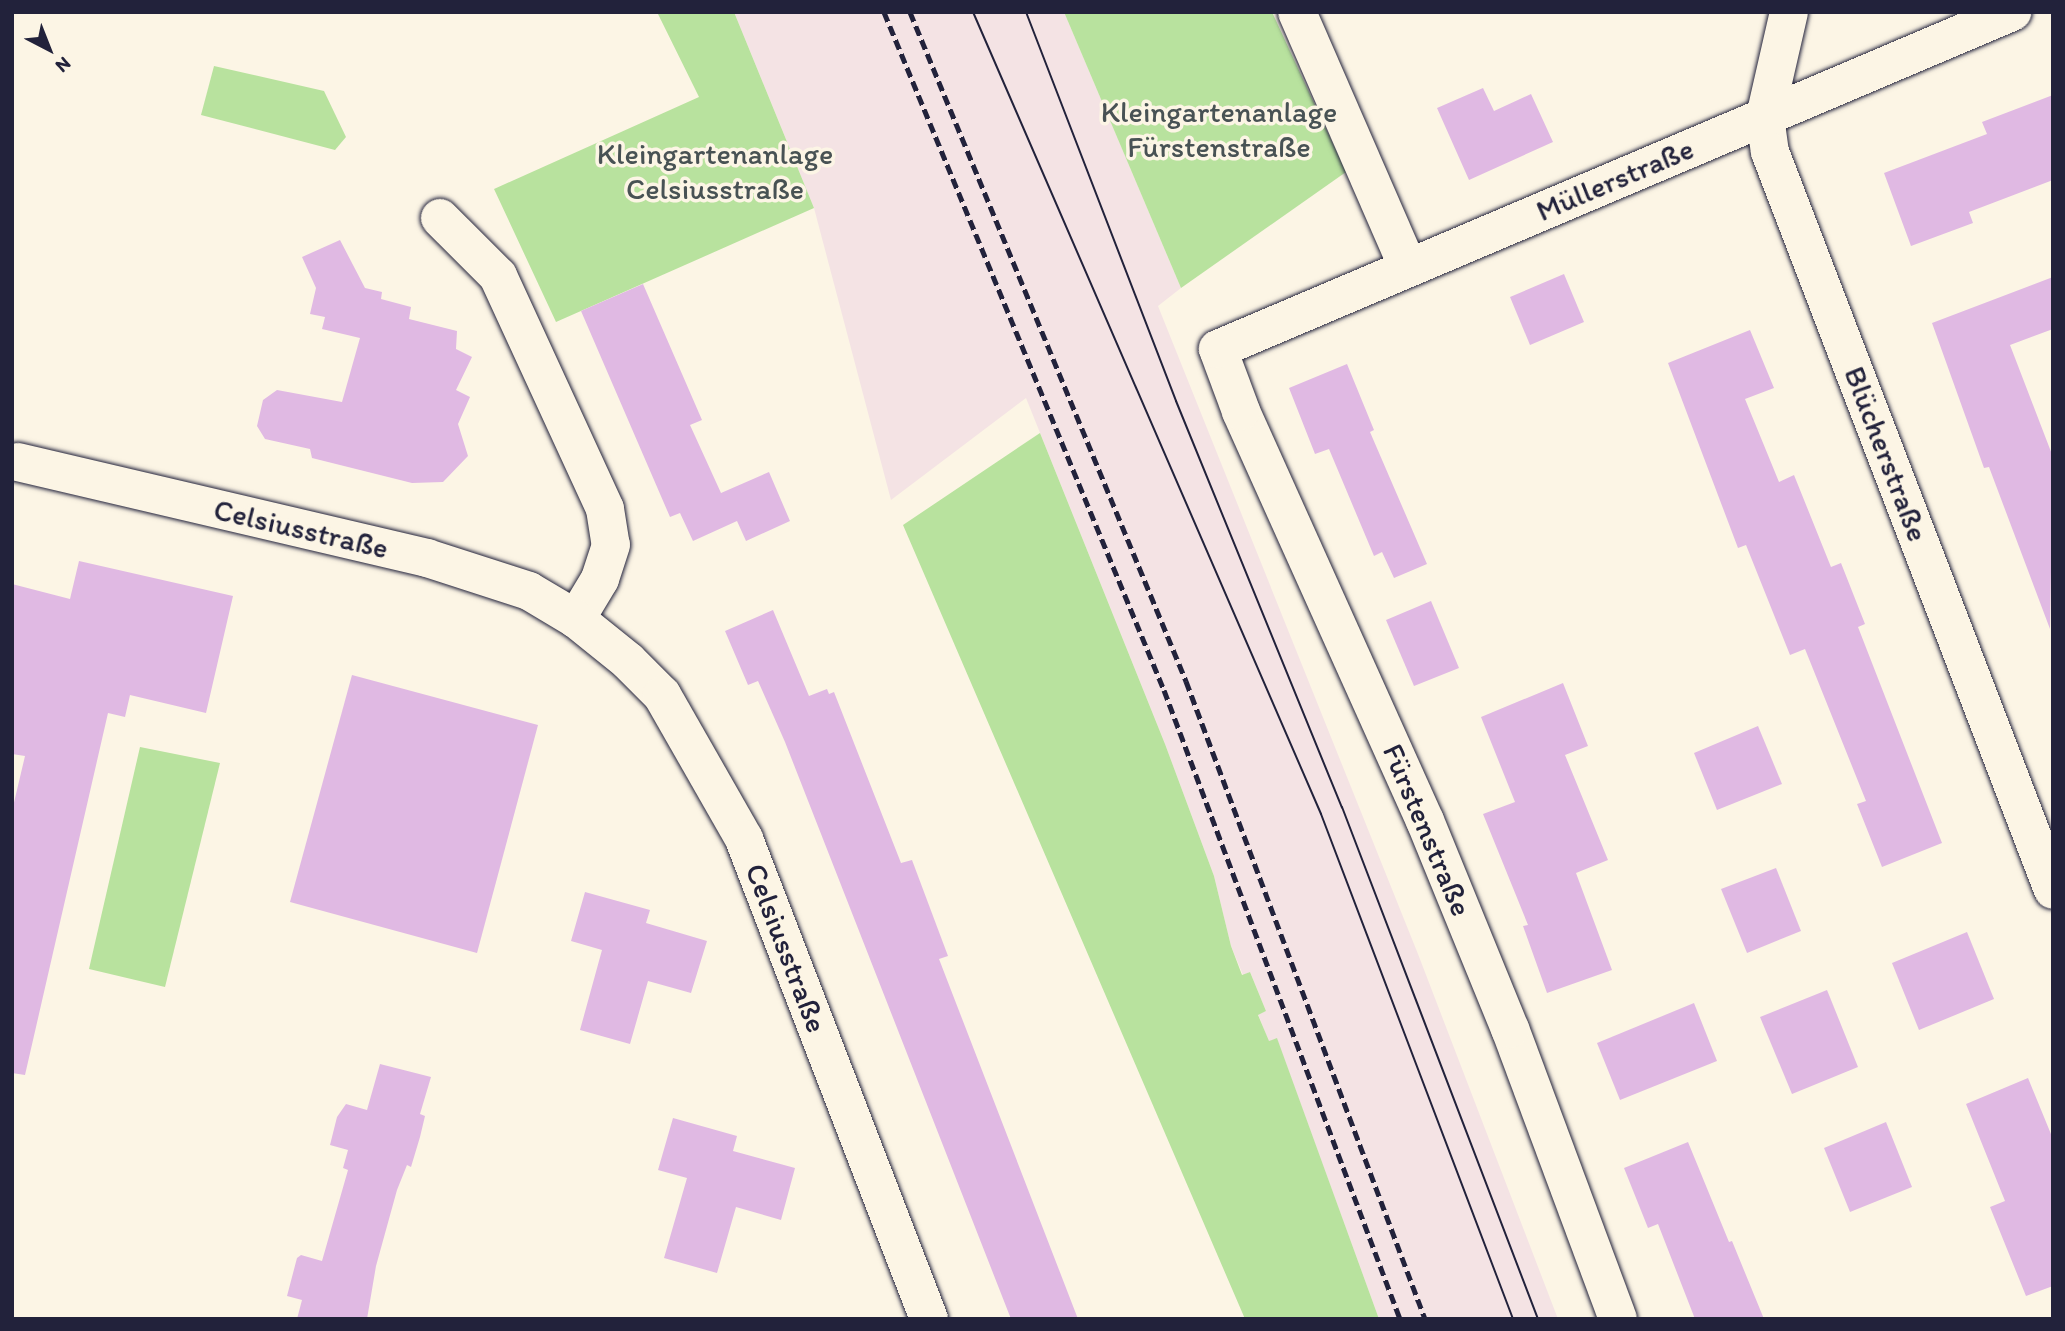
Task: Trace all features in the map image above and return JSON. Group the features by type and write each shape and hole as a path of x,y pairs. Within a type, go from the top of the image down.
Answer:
{"street":[{"path":"1297,12 1408,267"},
{"name":"Blücherstraße","path":"1789,12 1765,117 1770,152 2053,890"},
{"name":"Müllerstraße","path":"1218,349 2012,12"},
{"path":"440,218 498,276 604,509 611,545 600,579 576,619"},
{"name":"Fürstenstraße","path":"1218,349 1241,411 1425,821 1510,1029 1618,1319"},
{"name":"Celsiusstraße","path":"18,462 427,558 529,591 576,619 628,661 662,695 744,839 929,1319"}],"shaded area":[{"path":"734,12 1064,12 1181,288 1158,306 1418,954 1558,1319 1379,1319 1277,1039 1269,1042 1258,1014 1266,1011 1250,972 1243,975 1231,946 1214,876 1165,744 1026,398 891,500 814,208"}],"green space":[{"name":"Kleingartenanlage Celsiusstraße","path":"657,12 734,12 814,208 556,322 494,189 699,97"},
{"name":"Kleingartenanlage Fürstenstraße","path":"1064,12 1272,12 1346,172 1181,288"},
{"path":"214,66 324,91 346,137 335,150 201,115"},
{"path":"1040,433 1165,744 1214,876 1231,946 1242,975 1250,972 1266,1011 1258,1015 1269,1041 1277,1038 1379,1319 1245,1319 903,525"},
{"path":"140,747 220,763 165,987 89,969"}],"building":[{"path":"1483,88 1494,111 1531,94 1553,142 1469,180 1437,108"},
{"path":"2053,95 2053,180 1969,212 1973,223 1911,246 1884,173 1987,134 1982,122"},
{"path":"340,240 365,288 382,292 381,299 411,307 409,319 457,331 456,349 472,357 456,390 470,397 458,424 468,456 443,482 412,483 312,458 310,449 265,439 257,426 263,400 277,390 342,402 360,338 322,329 325,317 310,314 316,288 302,257"},
{"path":"1564,274 1584,322 1530,345 1510,297"},
{"path":"2053,277 2053,329 2010,345 2053,457 2050,629 1989,467 1984,468 1932,323"},
{"path":"643,284 702,420 690,425 721,493 769,472 790,521 746,541 737,521 693,541 680,513 670,517 581,311"},
{"path":"1750,330 1774,388 1745,399 1779,482 1794,475 1831,567 1841,563 1865,624 1858,627 1942,843 1882,867 1857,804 1866,801 1805,649 1790,655 1746,545 1738,548 1668,363"},
{"path":"1347,364 1374,430 1370,432 1427,564 1394,578 1382,552 1374,556 1329,449 1315,454 1289,388"},
{"path":"79,561 233,596 206,713 130,695 125,717 108,713 25,1075 12,1073 12,811 25,756 12,754 12,584 70,599"},
{"path":"1431,601 1459,668 1414,686 1386,620"},
{"path":"773,610 809,696 827,689 829,694 834,692 901,863 912,860 948,956 939,959 1078,1319 1011,1319 785,742 758,681 748,685 725,631"},
{"path":"352,675 538,725 477,953 290,902"},
{"path":"1563,683 1588,746 1565,755 1608,860 1576,873 1612,970 1547,993 1523,926 1528,925 1483,814 1515,802 1481,717"},
{"path":"1758,726 1782,784 1717,810 1694,753"},
{"path":"1776,868 1801,931 1747,953 1721,889"},
{"path":"585,892 650,910 646,923 707,941 691,993 648,981 630,1044 580,1030 602,950 571,941"},
{"path":"1967,932 1994,999 1919,1030 1892,963"},
{"path":"1827,990 1858,1067 1792,1094 1760,1017"},
{"path":"1694,1003 1717,1061 1620,1100 1597,1043"},
{"path":"380,1064 431,1077 420,1114 425,1116 420,1137 411,1167 407,1165 397,1190 376,1266 367,1319 297,1319 302,1300 287,1296 297,1258 301,1255 322,1261 348,1170 343,1168 348,1150 330,1145 337,1117 346,1104 367,1110"},
{"path":"2028,1078 2053,1139 2053,1286 2026,1296 1990,1207 2005,1201 1966,1104"},
{"path":"673,1118 737,1136 733,1151 795,1168 781,1220 736,1207 717,1273 664,1258 687,1178 658,1170"},
{"path":"1886,1122 1912,1187 1850,1212 1824,1148"},
{"path":"1688,1142 1764,1319 1695,1319 1658,1224 1648,1228 1624,1168"}],"tram line":[{"path":"973,12 1321,814 1513,1319"},
{"path":"1026,12 1176,401 1342,807 1538,1319"}],"railway":[{"path":"884,12 1164,690 1400,1319"},
{"path":"910,12 1186,681 1425,1319"}]}
